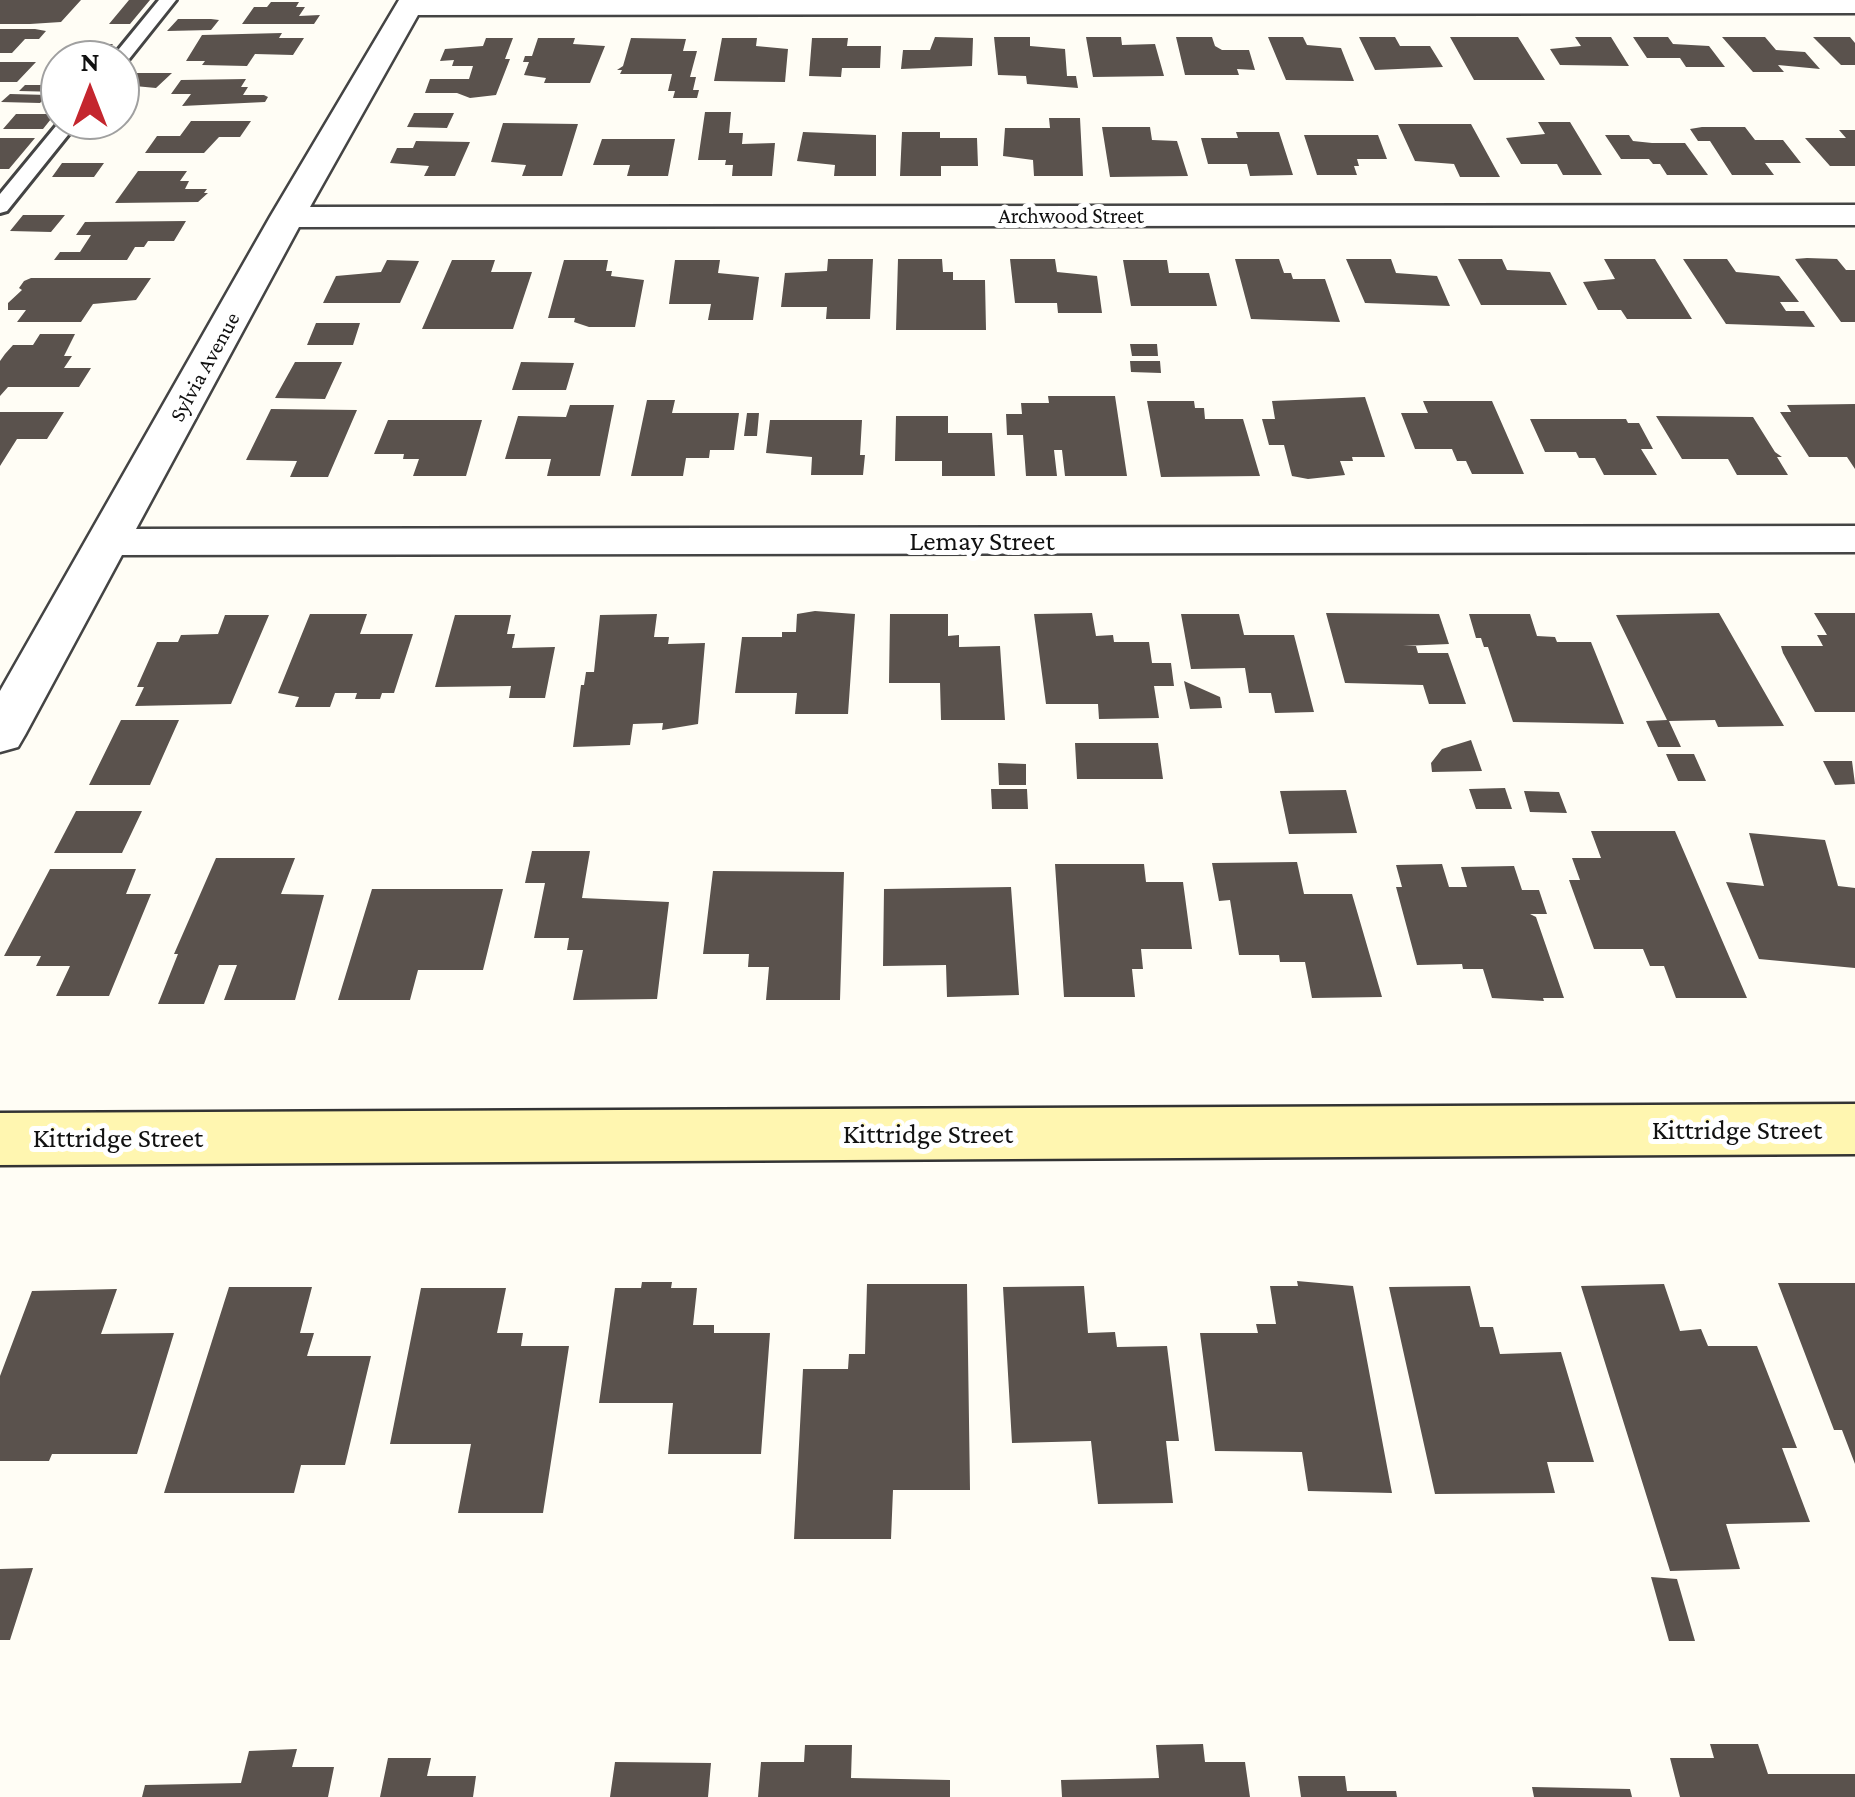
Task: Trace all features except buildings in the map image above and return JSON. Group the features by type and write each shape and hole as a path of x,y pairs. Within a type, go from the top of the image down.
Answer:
{"street":[{"path":"411,4 1855,5"},
{"name":"Sylvia Avenue","path":"0,735 411,4"},
{"name":"Archwood Street","path":"288,217 1855,214"},
{"name":"Lemay Street","path":"108,542 1855,539"},
{"name":"Kittridge Street","path":"0,1138 1855,1129"}],"lane":[{"path":"135,40 168,0"},
{"path":"0,207 55,140"}]}
